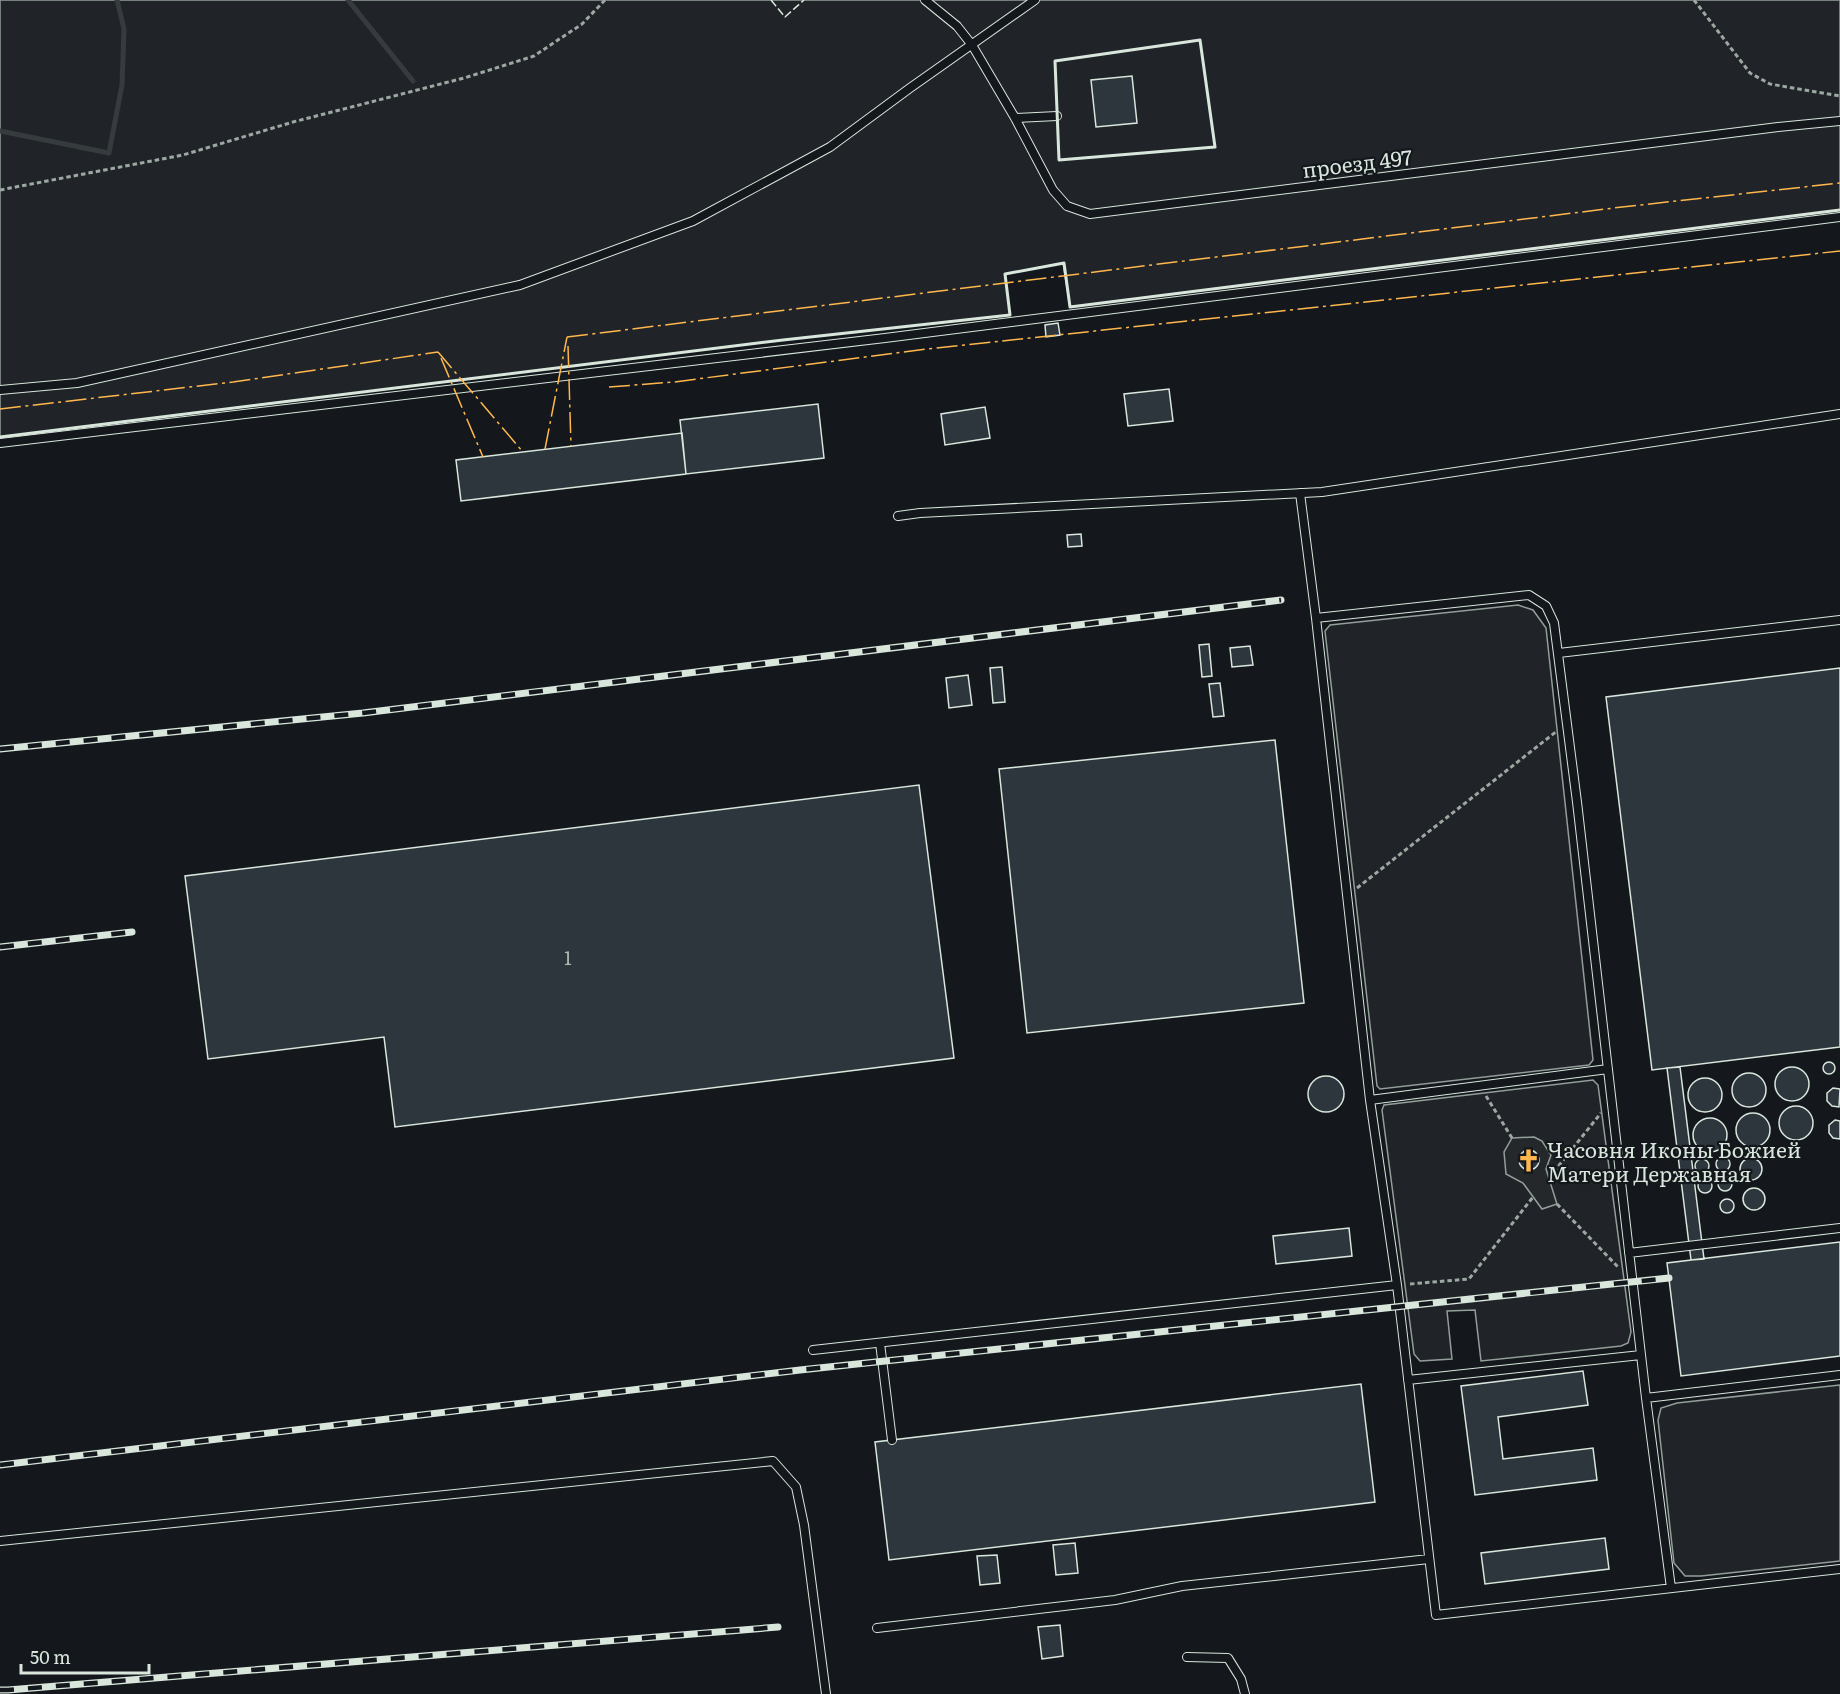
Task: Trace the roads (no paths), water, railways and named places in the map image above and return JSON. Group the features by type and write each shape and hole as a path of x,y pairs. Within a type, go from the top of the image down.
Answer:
{"lane":[{"name":"проезд 497","path":"925,0 957,26 972,45 1015,118 1053,190 1067,206 1089,214 1840,121"},
{"path":"0,390 77,383 520,285 693,221 830,147 1035,0"},
{"path":"1015,118 1057,116"},
{"path":"0,443 885,338 1840,217"},
{"path":"898,516 1322,492 1840,414"},
{"path":"1300,493 1370,1100 1396,1285 1436,1615 1840,1569"},
{"path":"1316,618 1529,595 1546,606 1554,623 1646,1398 1671,1588"},
{"path":"1559,653 1840,620"},
{"path":"1370,1100 1608,1069"},
{"path":"1629,1253 1840,1228"},
{"path":"813,1350 1396,1285"},
{"path":"880,1342 892,1440"},
{"path":"1408,1380 1641,1355"},
{"path":"1646,1398 1840,1375"},
{"path":"0,1541 773,1461 796,1487 804,1525 826,1694"},
{"path":"877,1628 1115,1599 1182,1586 1429,1559"},
{"path":"1187,1657 1228,1658 1241,1679 1245,1694"}],"waterway":[{"path":"0,131 109,153 122,85 124,29 117,0"},
{"path":"348,0 413,81"}],"railway":[{"path":"0,749 363,713 1281,600"},
{"path":"0,947 132,932"},
{"path":"0,1465 800,1370 1669,1278"},
{"path":"0,1690 778,1627"}],"place":[{"name":"Часовня Иконы Божией Матери Державная","path":"1529,1160"}]}
